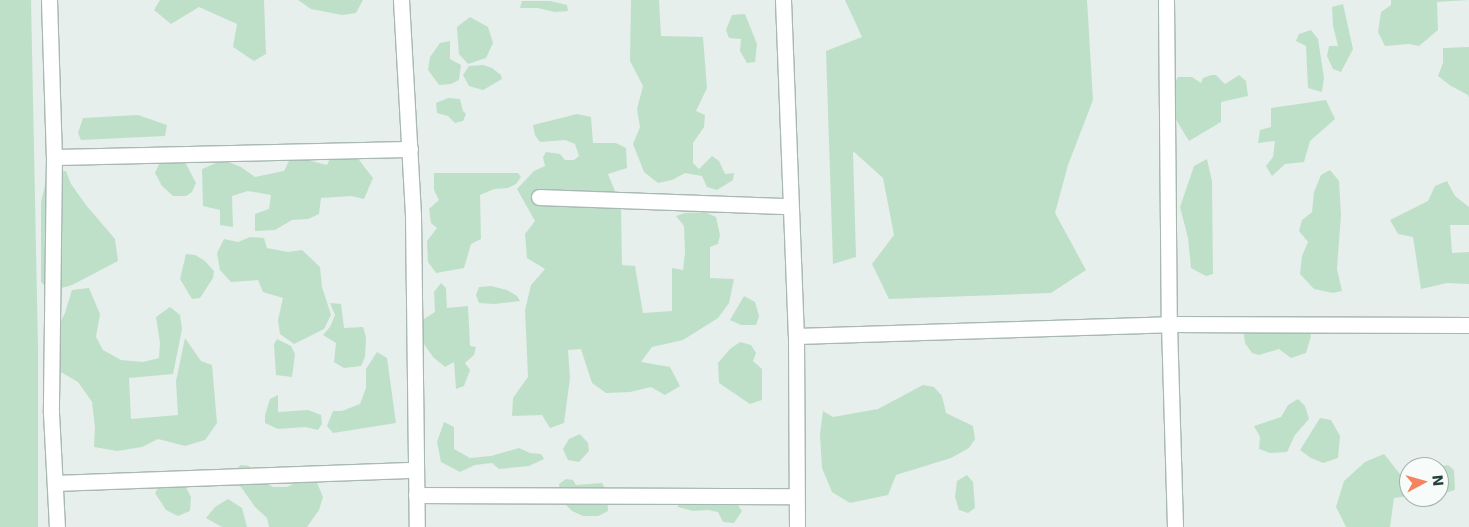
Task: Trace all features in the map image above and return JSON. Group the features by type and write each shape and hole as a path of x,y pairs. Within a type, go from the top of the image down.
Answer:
{"street":[{"path":"50,0 54,157 51,413 57,527"},
{"path":"401,0 410,149 417,527"},
{"path":"783,0 796,336 797,527"},
{"path":"1166,0 1169,324 1175,527"},
{"path":"54,157 410,149"},
{"path":"538,197 790,206"},
{"path":"796,336 1169,324 1469,325"},
{"path":"55,484 415,470"},
{"path":"416,495 796,496"}],"green space":[{"path":"0,0 31,0 38,349 38,527 0,527"},
{"path":"160,0 264,0 266,54 254,61 233,47 237,24 199,7 171,24 154,10"},
{"path":"298,0 363,0 356,13 342,15 311,9"},
{"path":"631,0 659,0 661,36 703,37 707,88 696,111 705,115 704,127 693,143 693,163 699,169 712,156 719,161 725,174 734,173 733,180 717,190 707,187 702,176 685,173 672,180 658,183 644,172 633,144 640,127 637,109 643,86 630,61"},
{"path":"845,0 1087,0 1093,100 1068,165 1055,213 1086,270 1051,293 889,299 872,264 894,235 883,178 853,151 856,257 833,264 826,51 862,37"},
{"path":"1391,0 1469,0 1437,2 1438,30 1419,46 1409,44 1385,46 1378,32 1381,12 1391,5"},
{"path":"522,1 550,1 567,5 568,11 555,12 538,8 520,8"},
{"path":"1343,4 1353,49 1341,72 1333,69 1327,56 1329,46 1338,46 1333,26 1332,7"},
{"path":"745,14 757,44 755,62 747,63 740,51 741,39 729,38 726,30 732,15"},
{"path":"470,17 488,27 493,43 486,58 468,64 459,54 457,27"},
{"path":"1311,30 1318,39 1324,78 1322,92 1308,88 1306,46 1296,41 1299,34"},
{"path":"450,41 450,59 461,65 459,80 451,84 439,85 428,70 430,57 440,43"},
{"path":"1469,47 1469,98 1468,95 1438,76 1443,63 1443,48"},
{"path":"483,65 492,68 501,75 502,79 483,90 469,86 463,75 469,66"},
{"path":"1216,75 1225,84 1239,75 1246,81 1248,96 1221,102 1221,122 1189,141 1175,118 1174,84 1178,77 1192,77 1201,83 1203,78"},
{"path":"448,98 460,99 463,111 466,114 463,121 455,123 448,116 437,113 436,103"},
{"path":"1326,100 1335,119 1310,141 1304,162 1285,164 1272,176 1266,166 1273,157 1275,141 1258,143 1260,130 1271,127 1271,108"},
{"path":"577,114 591,117 593,143 616,143 626,148 627,168 608,174 621,206 622,265 635,266 643,313 672,311 672,268 683,270 685,253 684,226 676,216 685,213 705,212 716,217 720,235 718,244 710,247 710,278 734,279 729,303 718,318 683,340 652,347 641,362 670,367 680,386 665,395 651,387 630,392 606,393 592,383 581,349 568,350 570,378 564,423 550,428 542,415 512,416 513,398 528,377 525,310 531,285 545,269 527,258 525,234 535,221 517,189 534,171 545,166 543,157 546,152 560,154 565,160 574,160 579,156 575,144 565,140 540,142 535,135 533,125"},
{"path":"138,115 167,125 165,136 81,140 78,133 83,118"},
{"path":"333,151 356,156 373,178 364,199 351,196 321,198 319,214 308,219 292,220 275,230 255,231 255,214 269,209 271,195 248,191 232,196 233,227 220,225 220,210 203,206 202,169 223,160 241,167 255,177 284,171 291,157 304,156 311,161 327,165"},
{"path":"1207,159 1212,181 1213,274 1206,276 1191,268 1188,238 1180,207 1194,166"},
{"path":"161,160 184,160 196,183 192,192 186,196 173,196 162,186 155,173"},
{"path":"1330,170 1339,181 1341,215 1337,269 1342,291 1333,293 1314,289 1300,274 1302,256 1308,242 1299,231 1302,220 1312,212 1314,192 1321,175"},
{"path":"66,171 71,184 86,205 115,239 118,261 72,285 51,291 41,282 41,202 48,172"},
{"path":"434,173 518,173 521,177 516,184 508,188 494,189 480,195 481,239 471,244 464,268 436,273 428,262 427,241 437,228 431,223 429,209 439,200 434,190"},
{"path":"1447,181 1455,196 1469,207 1469,225 1450,225 1452,253 1469,252 1469,284 1447,283 1421,289 1413,237 1398,234 1390,220 1428,201 1435,186"},
{"path":"250,237 264,238 267,248 288,252 302,250 320,267 322,287 331,315 324,329 294,344 280,334 278,320 283,298 263,292 258,280 231,282 220,270 217,253 224,239 238,242"},
{"path":"186,254 195,255 205,261 214,271 213,278 200,298 192,299 180,279"},
{"path":"441,283 446,288 447,308 468,306 470,346 476,347 474,355 465,363 470,370 464,386 456,389 454,362 445,367 433,357 417,334 424,319 435,312 434,292"},
{"path":"491,286 507,290 517,296 520,301 494,304 479,303 476,295 479,287"},
{"path":"89,288 100,314 96,337 103,350 121,360 143,362 159,358 160,343 156,317 170,307 180,315 182,329 173,374 129,378 131,419 178,415 176,381 185,338 201,361 212,365 217,423 205,440 185,446 158,439 142,447 117,451 94,447 95,427 92,402 78,382 52,367 53,335 65,313 72,290"},
{"path":"744,296 755,302 759,316 756,325 741,325 730,320"},
{"path":"330,303 341,304 344,328 363,327 366,337 365,357 361,366 344,368 334,362 336,343 323,335 330,327 335,315"},
{"path":"1299,316 1308,327 1311,336 1306,353 1291,358 1279,349 1259,355 1252,353 1245,343 1243,328"},
{"path":"277,339 291,346 295,354 292,377 276,375 274,344"},
{"path":"740,342 751,345 756,353 753,361 762,369 762,400 750,404 719,383 718,363 730,349"},
{"path":"377,352 387,358 396,423 333,433 327,426 333,411 342,411 360,404 366,388 366,369"},
{"path":"923,385 934,387 942,396 946,413 973,426 975,439 969,448 951,458 896,475 888,495 850,503 832,492 822,468 820,434 823,411 833,417 878,409"},
{"path":"278,395 278,412 308,410 321,415 322,424 318,430 305,427 278,429 265,423 265,415 270,399"},
{"path":"1298,399 1305,406 1309,419 1295,435 1287,452 1270,453 1259,449 1260,437 1254,426 1281,417 1288,405"},
{"path":"1320,418 1331,420 1340,436 1338,458 1323,463 1311,458 1300,450"},
{"path":"444,422 454,427 454,449 470,458 491,456 519,448 530,453 541,454 544,459 529,466 499,469 492,463 475,465 460,472 441,462 437,442"},
{"path":"580,434 588,443 589,451 579,462 568,460 563,449 569,439"},
{"path":"1384,454 1399,473 1399,497 1394,498 1390,527 1346,527 1336,507 1344,481 1365,462"},
{"path":"241,465 249,466 252,477 273,487 287,487 303,479 315,478 323,497 319,510 307,527 269,527 267,518 255,507 241,487 226,477"},
{"path":"1449,466 1454,470 1455,490 1449,492"},
{"path":"967,475 973,482 975,508 968,513 959,510 955,497 957,481"},
{"path":"166,476 181,478 191,497 190,511 178,516 166,510 155,493"},
{"path":"566,479 573,480 576,485 602,483 607,492 608,511 598,516 583,516 572,511 561,500 559,484"},
{"path":"730,494 742,511 734,523 723,522 718,512 708,510 693,511 678,507 678,503"},
{"path":"228,499 242,508 247,527 222,527 206,518 215,507"}]}
